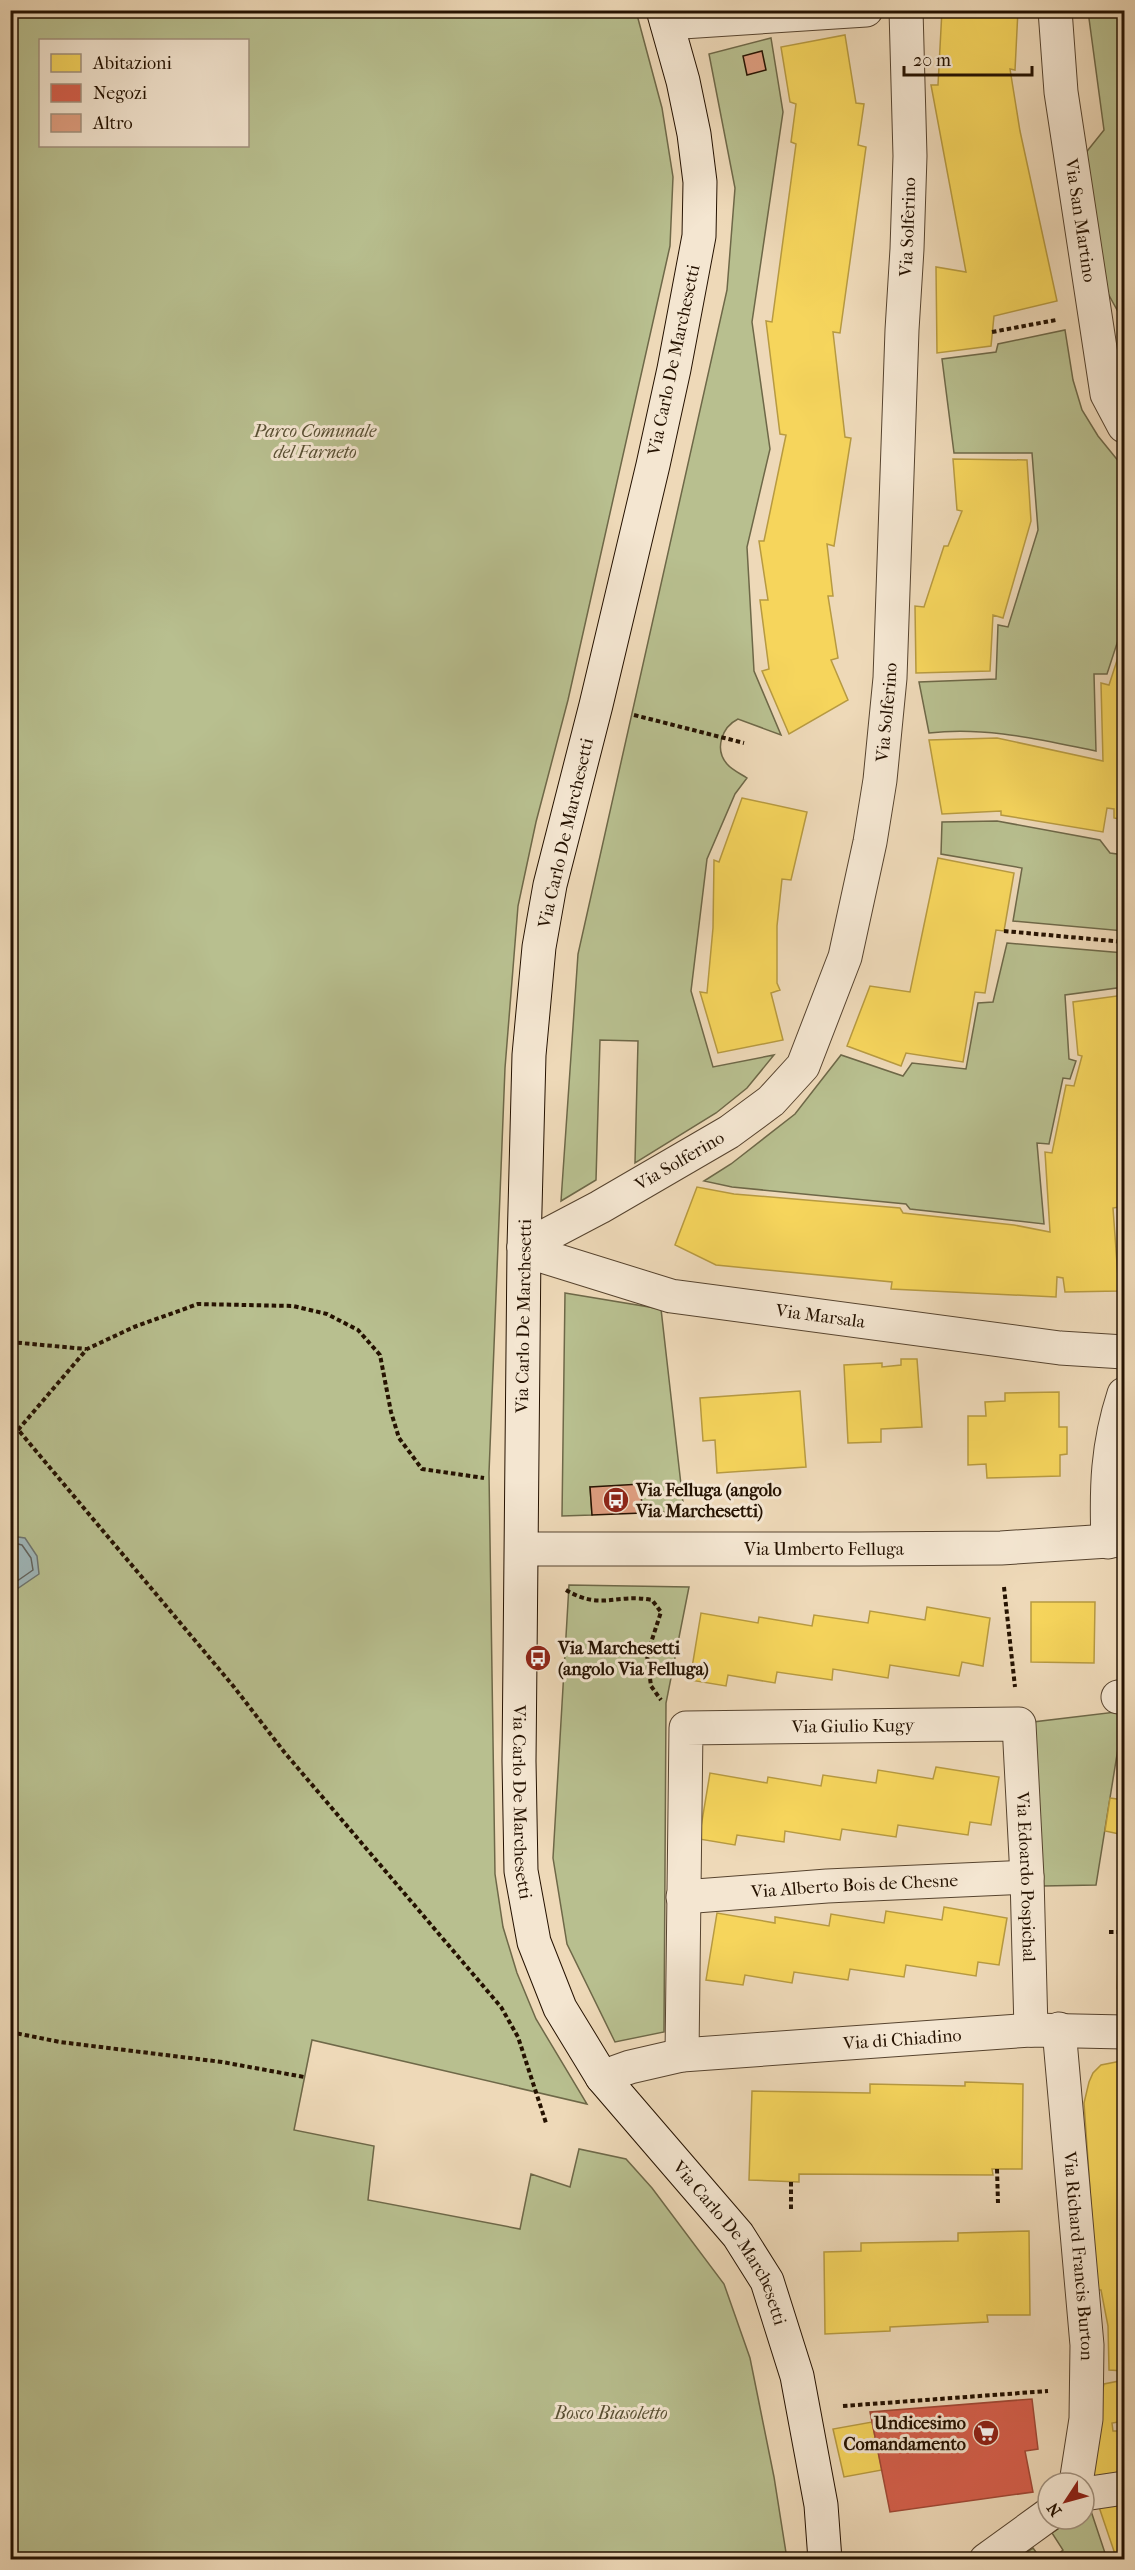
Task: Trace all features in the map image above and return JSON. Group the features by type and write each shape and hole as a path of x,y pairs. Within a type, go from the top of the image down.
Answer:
{"street":[{"path":"665,17 866,10"},
{"name":"Via Solferino","path":"524,1247 600,1207 729,1132 771,1101 803,1066 845,957 870,842 880,780 890,678 910,156 906,10"},
{"name":"Via San Martino","path":"1055,10 1061,92 1107,394 1125,426"},
{"name":"Via Carlo De Marchesetti","path":"665,17 683,81 694,134 700,182 699,236 675,369 596,705 550,885 539,947 529,1055 524,1247 519,1761 521,1870 534,1942 560,2008 602,2077 738,2235 767,2281 797,2376 821,2505 825,2559"},
{"name":"Via Marsala","path":"524,1247 539,1255 671,1296 1060,1348 1125,1352"},
{"path":"1116,1541 1106,1478 1116,1420 1125,1394"},
{"name":"Via Umberto Felluga","path":"522,1549 593,1547 859,1550 1001,1548 1116,1541"},
{"name":"Via Giulio Kugy","path":"686,1728 1019,1724"},
{"name":"Via Edoardo Pospichal","path":"1019,1724 1027,1877 1045,2030"},
{"path":"682,2055 686,1728"},
{"name":"Via Alberto Bois de Chesne","path":"683,1897 827,1886 1027,1877"},
{"name":"Via di Chiadino","path":"602,2077 630,2067 682,2055 1045,2030 1125,2032"},
{"name":"Via Richard Francis Burton","path":"1045,2030 1087,2345 1086,2419 1078,2471"},
{"path":"1096,2492 1125,2488"},
{"path":"986,2559 1036,2524"}],"path":[{"path":"992,332 1058,319"},
{"path":"596,705 744,743"},
{"path":"1123,819 1120,841 1125,842"},
{"path":"1004,931 1125,942"},
{"path":"18,1430 87,1349 134,1327 198,1304 293,1306 327,1314 358,1330 380,1355 391,1412 399,1438 422,1469 494,1479"},
{"path":"10,1342 87,1349"},
{"path":"10,1420 234,1687 285,1753 501,2007 518,2037 546,2123"},
{"path":"1004,1579 1011,1649"},
{"path":"562,1587 580,1598 598,1602 634,1596 652,1600 661,1612 647,1655 651,1686 686,1728"},
{"path":"1109,1932 1119,1932"},
{"path":"10,2032 60,2042 222,2062 304,2077"},
{"path":"997,2169 998,2203"},
{"path":"791,2181 791,2209"},
{"path":"832,2407 1087,2388"}],"green space":[{"name":"Parco Comunale del Farneto","path":"11,11 636,11 662,108 673,177 670,246 568,700 536,822 518,906 505,1068 489,1473 495,1874 503,1927 517,1973 536,2019 587,2104 312,2040 294,2130 374,2146 368,2200 520,2229 531,2174 570,2187 579,2149 626,2159 652,2188 724,2284 750,2358 774,2477 787,2559 11,2560"},
{"path":"1088,11 1124,11 1124,332 1122,319 1105,288 1084,155 1104,130"},
{"path":"771,38 783,112 752,322 770,449 747,547 754,671 781,735 738,719 724,733 721,745 723,758 731,768 747,778 735,794 707,859 691,991 713,1067 774,1055 747,1088 716,1113 635,1163 638,1041 600,1040 596,1180 561,1201 578,954 727,290 735,188 709,54"},
{"path":"1065,330 1073,380 1082,410 1098,436 1124,468 1124,622 1107,674 1094,674 1096,751 992,733 950,731 929,733 919,682 996,679 998,625 1008,627 1038,530 1032,453 954,453 942,359 996,352 998,344"},
{"path":"997,821 1100,840 1110,853 1124,855 1124,931 1013,921 1022,868 941,854 942,822"},
{"path":"1007,943 1124,953 1124,987 1065,995 1069,1059 1076,1061 1070,1079 1063,1078 1049,1144 1037,1143 1044,1224 910,1209 906,1204 732,1187 704,1181 731,1164 795,1114 841,1055 903,1076 912,1063 966,1069 978,1003 993,1002"},
{"path":"565,1293 661,1309 684,1511 642,1513 590,1487 592,1515 562,1516"},
{"path":"569,1585 689,1587 666,1703 664,2032 615,2042 567,1944 553,1858"},
{"path":"1124,1711 1096,1885 1043,1886 1033,1722"},
{"path":"1096,2526 1107,2559 1051,2560 1063,2550 1052,2533 1055,2531 1096,2531"},
{"path":"1033,2548 1041,2559 1016,2559"}],"water":[{"path":"11,1536 25,1538 37,1556 39,1574 11,1593"}],"building: Abitazioni":[{"path":"942,10 1018,10 1015,70 1010,69 1020,131 1057,301 994,316 991,346 937,353 936,267 966,272 931,85 938,85"},
{"path":"845,35 856,103 864,104 858,145 866,147 840,333 833,332 845,437 851,438 834,546 827,544 833,596 828,596 838,658 831,660 848,700 789,734 762,671 769,669 760,600 768,600 759,541 764,541 786,435 780,434 766,321 772,322 796,144 791,142 796,104 790,102 781,47"},
{"path":"953,459 1027,460 1031,521 1003,618 993,615 990,671 916,673 915,606 924,607 944,546 948,546 962,511 957,510"},
{"path":"1124,639 1124,820 1114,818 1114,809 1107,808 1103,832 1001,815 1001,811 942,814 929,740 997,738 1103,761 1101,683 1109,685"},
{"path":"742,798 807,812 791,880 782,879 777,926 777,983 780,990 771,993 783,1040 718,1053 700,992 707,993 713,928 714,860 719,862"},
{"path":"938,858 1014,873 1004,931 996,930 985,993 975,992 963,1062 906,1053 901,1066 847,1046 870,986 910,992"},
{"path":"1124,995 1124,1206 1113,1208 1119,1291 1065,1292 1063,1278 1057,1277 1056,1297 891,1289 892,1282 716,1265 675,1245 697,1187 734,1194 900,1208 903,1213 1014,1225 1050,1232 1045,1152 1052,1153 1066,1085 1074,1086 1082,1056 1078,1055 1073,1002"},
{"path":"901,1359 917,1359 922,1427 881,1429 881,1442 848,1443 844,1365 882,1363 882,1367 901,1365"},
{"path":"800,1391 806,1467 717,1473 715,1440 703,1441 700,1398"},
{"path":"1059,1392 1059,1427 1067,1427 1067,1454 1060,1455 1060,1476 987,1478 986,1464 968,1465 968,1416 986,1416 985,1402 1005,1401 1005,1393"},
{"path":"1031,1602 1095,1602 1094,1663 1031,1662"},
{"path":"927,1607 990,1618 983,1666 962,1662 959,1676 890,1665 888,1678 833,1669 832,1680 777,1672 775,1683 728,1675 726,1686 690,1680 701,1613 758,1623 759,1617 812,1626 814,1615 868,1623 870,1611 925,1620"},
{"path":"936,1767 999,1777 991,1825 970,1822 968,1835 898,1825 896,1837 842,1829 840,1840 785,1831 784,1842 737,1835 735,1845 699,1839 710,1773 767,1783 768,1777 821,1786 823,1775 876,1783 878,1770 933,1779"},
{"path":"1110,1798 1124,1800 1124,1835 1105,1831"},
{"path":"1122,1865 1124,1866 1124,1991 1117,1989"},
{"path":"944,1907 1007,1918 999,1965 978,1962 976,1976 906,1965 904,1977 850,1969 848,1980 794,1972 792,1983 745,1975 743,1985 706,1980 717,1913 775,1923 775,1917 829,1926 831,1914 884,1923 886,1911 942,1920"},
{"path":"1124,2061 1124,2371 1109,2370 1108,2326 1101,2290 1097,2290 1084,2103 1093,2073 1101,2065"},
{"path":"965,2082 1023,2084 1022,2169 992,2169 993,2175 799,2174 799,2182 749,2180 752,2091 870,2093 870,2084 965,2086"},
{"path":"1029,2231 1030,2315 987,2315 988,2322 890,2327 890,2331 825,2334 824,2252 861,2251 861,2243 958,2241 958,2233"},
{"path":"1124,2380 1124,2421 1112,2423 1113,2431 1124,2431 1124,2479 1096,2483 1096,2471 1091,2471 1095,2424 1104,2384"},
{"path":"872,2422 882,2470 844,2477 833,2429"},
{"path":"1124,2497 1124,2560 1117,2560 1098,2504"}],"building: Negozi":[{"path":"1032,2399 1038,2449 1025,2451 1033,2492 890,2512 870,2412"}],"building: Altro":[{"path":"762,51 766,70 747,75 743,56"},
{"name":"Via Felluga (angolo Via Marchesetti)","path":"641,1484 642,1513 592,1515 590,1487"}],"place":[{"name":"Via Felluga (angolo Via Marchesetti)","path":"616,1500"},
{"name":"Via Marchesetti (angolo Via Felluga)","path":"538,1658"},
{"name":"Undicesimo Comandamento","path":"986,2433"}],"park label":[{"name":"Bosco Biasoletto","path":"611,2413"}]}
